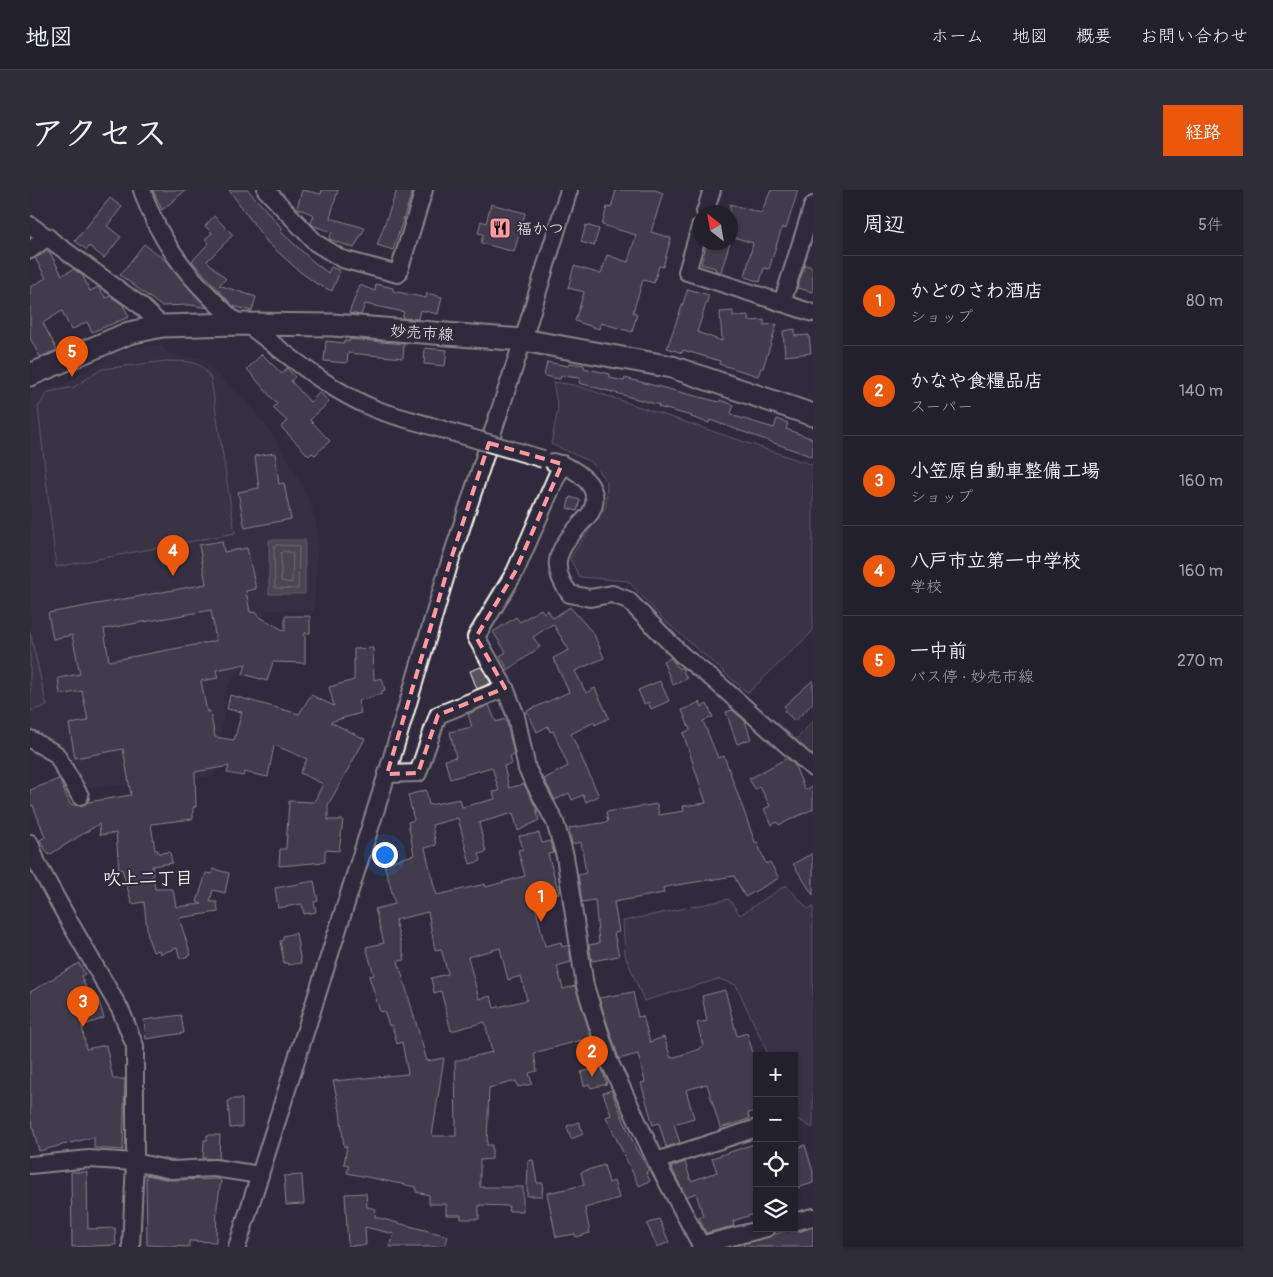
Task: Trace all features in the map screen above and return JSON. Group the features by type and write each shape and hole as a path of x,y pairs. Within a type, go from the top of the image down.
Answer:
{"main road":[{"name":"妙売市線","path":"30,376 129,333 162,326 243,324 332,325 523,340 672,368 813,415"}],"street":[{"path":"142,190 158,230 184,271 243,324 310,373 344,394 375,409 562,464 582,475 592,489 595,501 590,513 563,544 556,561 560,581 570,594 590,598 612,594 628,600 682,655 813,768"},
{"path":"266,190 316,243 342,259 398,274 424,190"},
{"path":"237,1247 387,774 449,565 570,190"},
{"path":"707,205 712,190"},
{"path":"782,303 813,205"},
{"path":"30,225 140,305 162,326"},
{"path":"30,250 48,237"},
{"path":"693,250 687,272 813,313"},
{"path":"562,464 515,572 476,637 505,688 516,716 527,769 556,822 565,856 585,986 592,1012 609,1060 656,1161 701,1246 753,1232"},
{"path":"387,774 418,773 438,715 505,688"},
{"path":"30,739 56,754 80,796"},
{"path":"30,843 37,863 131,1033 136,1064 135,1162 131,1247"},
{"path":"656,1161 753,1129"},
{"path":"30,1165 90,1159 135,1162 171,1170 214,1168 260,1174"},
{"path":"798,1221 813,1217"}],"highlighted area":[{"path":"489,443 562,464 515,572 476,637 505,688 438,715 418,773 387,774 449,565"}],"shaded area":[{"path":"162,345 168,353 204,358 218,375 246,400 273,435 294,469 310,501 316,521 318,542 314,612 268,610 250,640 240,671 228,685 215,776 93,788 84,784 61,751 30,735 30,392 40,387 62,385 102,362 112,353 138,346"},
{"path":"166,361 192,362 197,364 207,372 211,379 235,533 56,567 38,407 48,392 74,387 102,369"},
{"path":"553,382 575,385 813,465 813,631 748,693 664,620 628,581 579,577 570,558 606,506 607,482 591,462 551,444 558,409"},
{"path":"30,632 47,706 30,711"},
{"path":"813,721 813,761 793,743"},
{"path":"786,885 808,909 813,906 813,1128 798,1120 798,1052 767,1052 736,985 719,979 644,1001 625,955 623,921 729,899 740,915"}],"water":[{"path":"269,540 305,540 305,594 269,594"}],"building":[{"path":"153,190 186,190 162,210"},
{"path":"229,190 248,190 283,229 280,231 314,262 328,273 331,267 340,271 332,291 317,284 299,271 267,242"},
{"path":"302,190 321,194 322,190 338,190 330,218 365,228 354,248 329,239 332,232 314,226 311,223 314,215 297,208"},
{"path":"397,190 413,190 393,250 377,245"},
{"path":"616,190 655,190 663,193 651,232 671,238 663,267 659,266 654,283 643,280 633,312 637,314 632,332 601,323 599,329 575,321 584,292 568,288 574,266 601,274 607,255 628,262 636,235 602,225 607,207 611,208"},
{"path":"771,190 798,190 786,229 782,227 769,269 764,268 760,282 745,277 753,243 738,238 738,206 761,213"},
{"path":"110,198 122,207 107,226 121,237 104,258 89,246 87,250 75,241"},
{"name":"福かつ","path":"491,204 525,213 514,252 481,243 483,234 478,233 481,221 486,223"},
{"path":"214,216 233,235 207,261 226,279 219,285 256,297 252,311 233,306 192,261 209,243 205,239 212,233 205,226"},
{"path":"586,225 599,229 594,246 581,242"},
{"path":"144,244 168,262 208,308 190,305 161,306 120,275"},
{"path":"705,250 728,250 721,272 701,264"},
{"path":"49,251 62,275 74,269 83,276 90,291 98,287 106,298 110,296 123,305 129,317 92,332 87,322 71,330 62,311 43,323 57,350 40,357 30,338 30,287 46,278 35,258"},
{"path":"805,265 813,267 813,292 797,288"},
{"path":"376,284 393,288 393,291 426,298 427,293 442,297 438,314 420,310 418,319 402,318 404,312 365,304 361,315 349,313 360,285 375,291"},
{"path":"688,289 709,295 697,332 722,341 720,312 733,311 733,316 748,315 749,321 764,320 764,325 777,324 763,368 761,368 758,376 719,364 720,361 683,350 682,353 667,348"},
{"path":"795,329 795,336 809,335 811,353 785,356 783,331"},
{"path":"350,339 404,344 403,358 348,353 347,363 324,361 326,341 344,343 344,341 350,341"},
{"path":"425,348 447,350 445,366 424,364"},
{"path":"262,354 282,374 287,368 295,377 291,381 310,402 320,392 329,402 310,420 330,441 315,455 312,453 309,456 281,427 287,421 273,408 277,404 247,369"},
{"path":"547,362 568,366 569,363 584,365 584,368 610,374 610,378 624,381 625,378 719,402 720,400 734,405 731,413 734,416 774,428 777,419 788,423 786,429 813,439 813,457 710,420 709,423 692,416 658,407 659,405 579,383 580,378 561,376 560,379 544,376"},
{"path":"275,453 279,484 284,483 291,519 245,528 238,492 259,488 255,456"},
{"path":"570,497 580,500 577,511 567,508"},
{"path":"222,541 224,552 247,548 256,589 246,591 250,612 258,613 258,616 285,631 285,616 310,616 310,633 305,633 305,663 273,662 267,681 243,674 246,664 216,670 218,678 201,681 207,712 210,711 215,737 234,740 242,712 227,709 230,695 299,714 311,695 334,706 329,687 354,680 354,649 373,648 374,680 382,678 385,690 382,691 382,694 358,701 361,713 330,722 365,739 328,805 328,820 343,820 339,851 325,850 325,862 279,866 280,849 286,849 289,801 314,802 323,784 300,773 307,759 274,745 268,777 244,772 243,776 227,773 229,766 195,772 196,807 193,807 193,819 151,824 155,850 158,850 158,853 170,852 172,863 152,866 155,889 173,889 176,907 202,904 197,902 206,873 212,874 213,869 229,873 225,893 213,890 210,902 217,902 218,912 179,918 191,955 180,959 177,948 160,954 159,950 153,952 148,938 144,902 132,904 122,869 119,870 116,833 100,835 99,824 49,855 40,840 45,837 33,805 30,806 30,790 59,779 70,804 79,806 88,802 131,795 123,749 75,758 69,724 88,721 82,691 60,695 58,678 80,674 72,635 53,639 48,613 206,584 199,545","holes":["211,610 216,641 109,661 104,629"]},
{"path":"570,607 594,634 604,658 575,671 586,693 595,688 609,718 595,725 594,722 571,734 599,796 586,802 583,795 572,800 569,793 555,800 544,779 568,766 553,731 550,732 548,726 537,732 527,711 569,692 553,658 569,650 553,624 533,637 540,647 508,670 500,656 506,652 493,632 516,617 520,622 541,609 544,613 548,610 553,618"},
{"path":"671,658 678,668 682,668 687,679 673,685 663,661"},
{"path":"481,667 491,683 477,689 470,671"},
{"path":"813,680 813,703 795,721 784,711 786,708 784,706"},
{"path":"660,681 669,701 651,709 648,702 644,704 638,690"},
{"path":"700,702 702,707 707,704 713,717 703,721 718,758 724,756 755,842 757,842 766,864 770,862 779,878 745,897 734,876 671,886 663,888 664,893 614,902 619,932 614,933 619,956 592,961 589,945 599,943 595,900 582,902 578,875 586,873 581,842 572,844 569,828 608,822 606,812 657,804 659,815 684,811 683,806 706,803 683,733 690,730 682,710"},
{"path":"489,705 496,722 506,719 514,754 510,756 512,764 504,766 509,788 524,784 536,808 539,820 518,831 513,813 479,823 486,852 479,854 481,861 470,864 458,818 432,825 436,845 425,848 437,895 485,884 486,887 525,876 518,850 523,849 519,836 539,833 542,843 550,841 554,853 548,854 559,893 534,901 545,946 561,942 562,947 569,945 571,962 557,966 563,989 575,986 607,1084 591,1088 589,1084 584,1086 581,1072 590,1070 582,1040 534,1053 537,1071 529,1073 532,1084 518,1087 516,1081 489,1088 487,1145 492,1145 492,1159 480,1160 480,1187 523,1187 523,1211 508,1211 509,1206 479,1205 479,1219 461,1219 461,1215 446,1215 446,1204 429,1204 429,1195 416,1192 416,1187 347,1173 349,1165 344,1164 347,1146 344,1147 340,1111 333,1081 408,1074 402,1042 397,1044 392,1025 389,1026 384,1011 380,1012 369,976 374,975 366,947 384,943 375,909 395,904 384,863 414,855 408,822 414,820 408,795 426,790 429,805 460,799 462,807 495,799 493,792 499,791 492,767 450,779 445,760 456,757 450,732 472,727 468,714","holes":["428,912 435,950 441,949 448,974 431,978 434,993 441,991 451,1031 485,1022 492,1052 455,1061 456,1136 432,1136 444,1058 427,1061 398,961 405,960 395,920","500,948 508,980 521,976 527,1000 494,1008 491,996 479,999 468,957"]},
{"path":"732,710 745,721 751,739 737,744 726,712"},
{"path":"787,758 794,764 805,790 813,786 813,809 779,825 777,822 772,825 764,809 770,806 760,787 755,789 749,779"},
{"path":"813,853 813,895 793,864"},
{"path":"314,881 318,901 314,902 316,912 304,914 302,904 278,908 275,888"},
{"path":"296,933 301,963 288,965 288,963 284,963 280,941 283,940 283,936"},
{"path":"79,963 85,974 81,976 91,1000 98,998 104,1018 82,1026 86,1049 106,1045 113,1079 125,1079 123,1150 94,1148 94,1137 39,1151 30,1117 30,992"},
{"path":"725,990 737,1036 747,1033 753,1053 753,1112 748,1113 749,1119 720,1128 707,1084 686,1090 694,1118 674,1124 680,1143 666,1147 659,1123 653,1125 641,1083 645,1082 638,1054 619,1059 599,998 633,992 638,1017 643,1016 650,1042 664,1037 671,1058 700,1049 703,1046 697,1023 707,1021 702,996"},
{"path":"181,1015 184,1033 146,1039 144,1020"},
{"path":"611,1090 636,1149 649,1170 646,1172 650,1181 639,1186 606,1117 611,1115 603,1093"},
{"path":"231,1099 242,1099 242,1127 230,1128 228,1101"},
{"path":"579,1122 583,1134 571,1139 567,1126"},
{"path":"207,1135 220,1135 219,1159 203,1158 204,1140 207,1140"},
{"path":"753,1144 753,1214 733,1221 734,1226 706,1233 699,1218 703,1216 696,1193 686,1197 671,1167 685,1162 691,1181 717,1172 712,1158"},
{"path":"805,1145 813,1172 813,1183 798,1188 798,1187 798,1148"},
{"path":"533,1160 537,1183 543,1183 542,1196 527,1196 528,1161"},
{"path":"604,1165 609,1183 614,1181 619,1198 585,1208 590,1233 576,1237 575,1234 556,1237 547,1193 584,1185 581,1172"},
{"path":"71,1172 87,1172 88,1229 115,1228 116,1245 72,1247"},
{"path":"146,1175 171,1180 218,1179 221,1181 217,1206 216,1242 189,1241 189,1247 147,1245"},
{"path":"302,1175 304,1204 286,1205 284,1176"},
{"path":"366,1193 367,1207 376,1209 375,1217 448,1236 445,1247 390,1247 394,1234 365,1227 366,1245 348,1246 345,1194"},
{"path":"659,1219 669,1242 657,1247 647,1224"},
{"path":"813,1227 813,1247 744,1247 743,1244 782,1232 799,1232"}],"place":[{"name":"福かつ","path":"500,228"},
{"name":"一中前","path":"72,377"},
{"name":"八戸市立第一中学校","path":"173,576"},
{"name":"かどのさわ酒店","path":"541,922"},
{"name":"小笠原自動車整備工場","path":"83,1027"},
{"name":"かなや食糧品店","path":"592,1077"}],"district":[{"name":"吹上二丁目","path":"148,878"}]}
